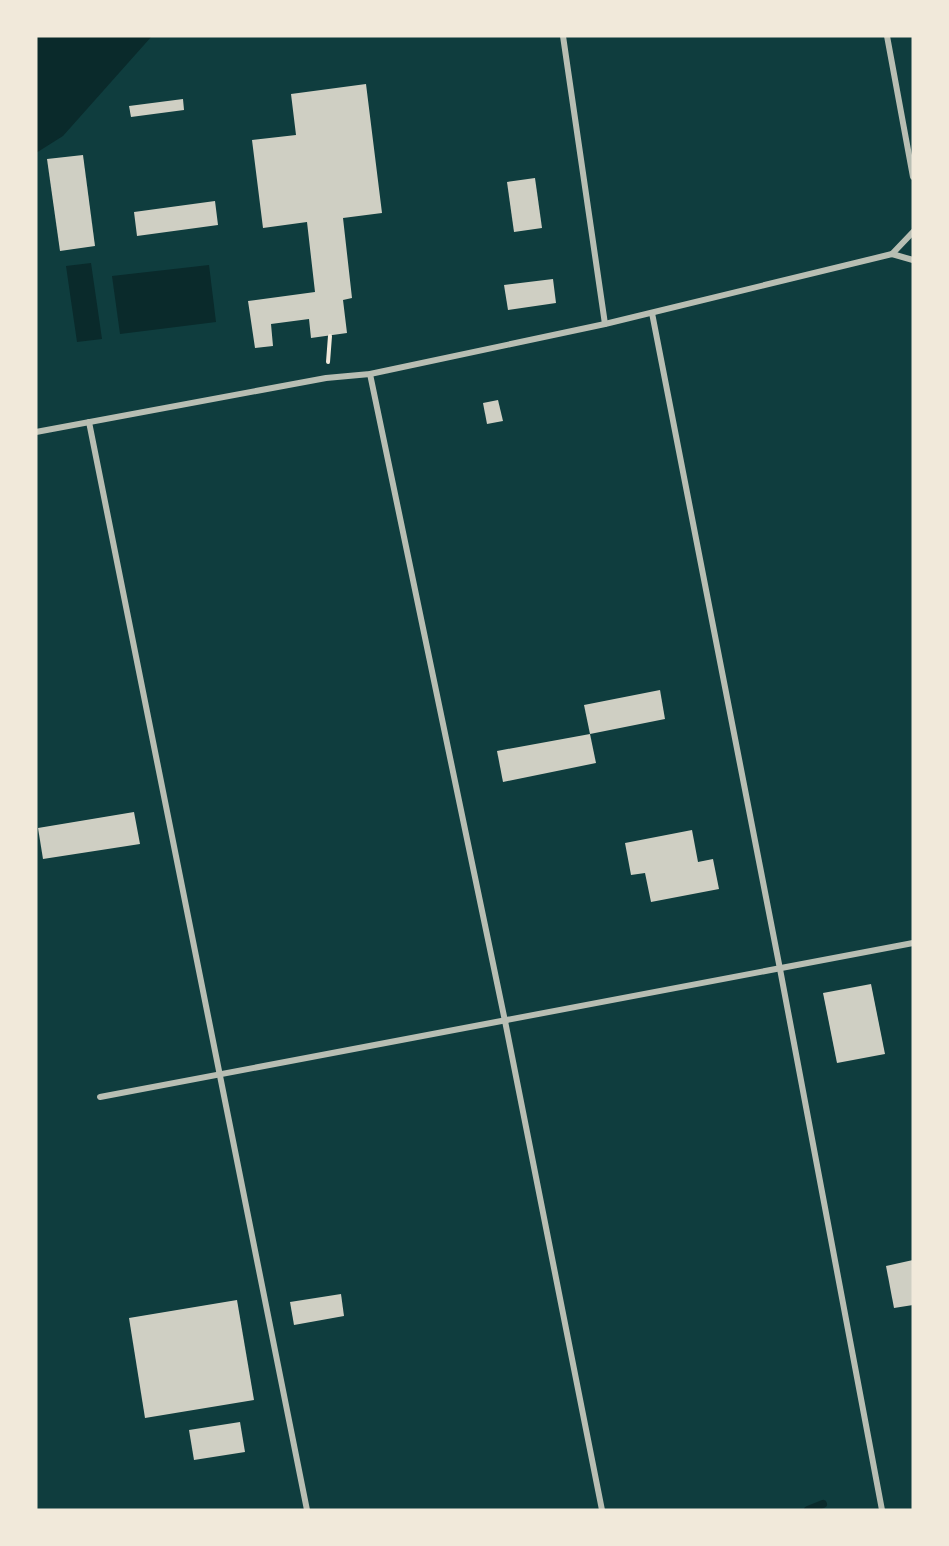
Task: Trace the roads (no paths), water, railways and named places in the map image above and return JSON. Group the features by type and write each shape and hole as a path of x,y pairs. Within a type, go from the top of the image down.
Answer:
{"street":[{"path":"563,36 605,324"},
{"path":"887,36 913,177"},
{"path":"892,254 913,232"},
{"path":"36,432 327,378 370,374 605,324 892,254 913,260"},
{"path":"652,313 780,969 882,1510"},
{"path":"370,374 505,1021 602,1510"},
{"path":"89,422 307,1510"},
{"path":"100,1097 913,943"}],"water":[{"path":"36,36 152,36 63,136 36,153"},
{"path":"91,263 102,339 77,342 66,266"},
{"path":"209,265 216,322 120,334 112,276"}],"waterway":[{"path":"808,1510 823,1504"}]}
